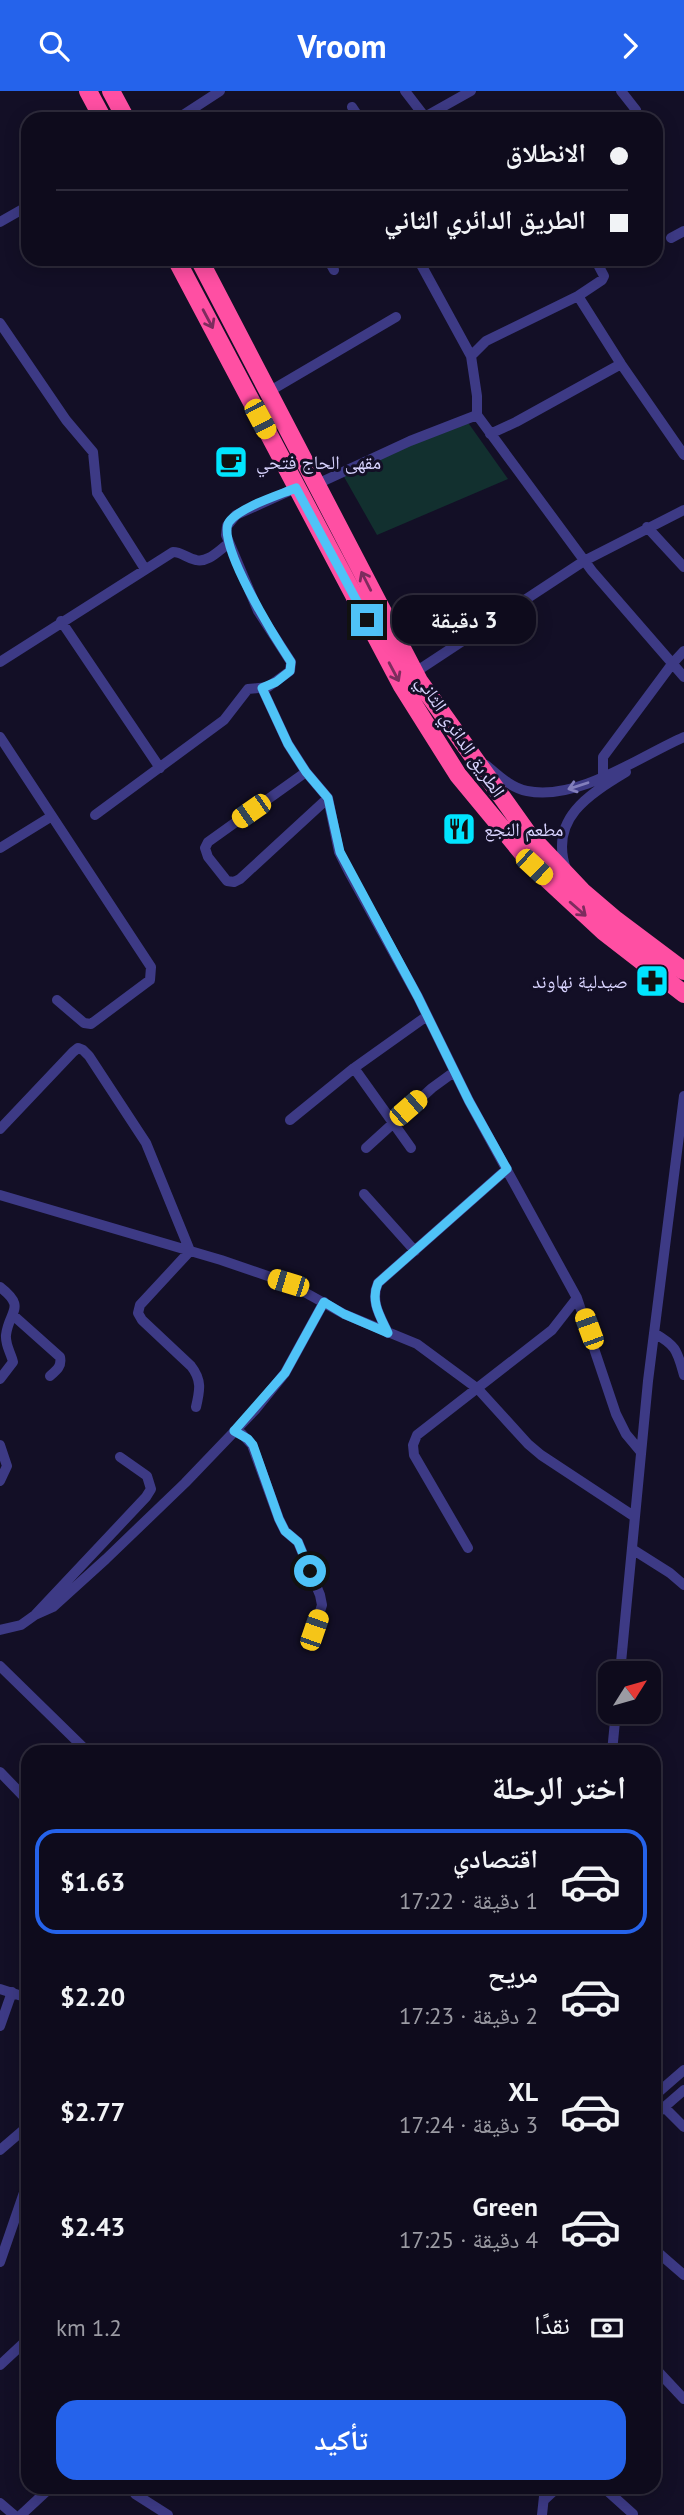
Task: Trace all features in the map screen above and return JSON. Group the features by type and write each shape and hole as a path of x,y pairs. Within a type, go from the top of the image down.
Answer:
{"highway":[{"path":"88,91 99,112"},
{"path":"111,91 122,112"},
{"name":"الطريق الدائري الثاني","path":"180,266 402,686 435,741 481,806 534,867 570,902 648,968 684,994"},
{"name":"الطريق الدائري الثاني","path":"210,266 270,391 414,673 528,835 569,878 616,920 684,971"}],"street":[{"path":"188,112 220,91"},
{"path":"405,91 419,112"},
{"path":"434,112 471,91"},
{"path":"621,91 636,110 634,112"},
{"path":"352,107 355,112"},
{"path":"0,222 21,210"},
{"path":"671,239 684,231"},
{"path":"332,266 334,270"},
{"path":"422,266 471,356 477,415 584,561 684,677"},
{"path":"471,356 486,341 578,296 604,279 598,266"},
{"path":"578,296 621,364 684,454"},
{"path":"270,391 397,317"},
{"path":"0,323 66,420 93,452 97,493 145,569"},
{"path":"490,434 621,364"},
{"path":"317,484 410,441 477,415"},
{"path":"94,815 224,720 248,689 262,688 276,682 290,671 291,662 258,611 228,544 227,526 236,515 296,488"},
{"path":"414,673 584,561 684,510"},
{"path":"647,527 684,567"},
{"path":"0,662 61,621 176,551 195,560 208,558 228,544"},
{"path":"61,621 160,768"},
{"path":"603,776 603,757 672,664 684,652"},
{"path":"262,688 288,744 306,772 328,798 340,852 454,1072 578,1298 616,1414 626,1434 641,1452"},
{"path":"0,737 148,960 152,974 150,980 91,1024 84,1023 57,1000"},
{"path":"463,743 512,786 527,791 563,790 603,776 684,737"},
{"path":"569,878 561,850 564,825 575,809 635,767 684,743"},
{"path":"306,772 208,842 205,848 208,857 228,881 240,879 328,798"},
{"path":"0,848 52,815"},
{"path":"290,1120 354,1068 427,1016"},
{"path":"0,1129 73,1052 78,1048 83,1050 146,1143 190,1251"},
{"path":"354,1068 411,1148"},
{"path":"366,1148 432,1088 454,1072"},
{"path":"621,1661 654,1333 681,1137 684,1096"},
{"path":"388,1333 375,1304 374,1292 378,1283 507,1169"},
{"path":"365,1193 415,1251"},
{"path":"0,1195 288,1283 344,1314 417,1344 478,1389 541,1455 635,1517"},
{"path":"190,1251 140,1305 138,1313 142,1321 197,1374 201,1384 196,1407"},
{"path":"0,1287 14,1301 14,1317 6,1340 13,1362 0,1379"},
{"path":"468,1548 414,1455 413,1445 417,1435 552,1330 578,1298"},
{"path":"35,1615 53,1607 106,1559 185,1483 234,1431 285,1373 324,1302"},
{"path":"14,1317 57,1353 61,1363 50,1376"},
{"path":"654,1333 673,1344 684,1375"},
{"path":"234,1431 253,1445 279,1519 285,1531 298,1542 320,1595 322,1605 314,1630"},
{"path":"0,1445 7,1466 0,1481"},
{"path":"0,1630 21,1625 35,1615 119,1528 151,1489 147,1476 120,1457"},
{"path":"632,1549 684,1585"},
{"path":"0,1666 81,1745"},
{"path":"613,1745 615,1724"},
{"path":"0,1772 21,1794"},
{"path":"0,2026 6,1990"},
{"path":"661,2090 684,2070"},
{"path":"661,2110 684,2090"},
{"path":"664,2107 684,2127"},
{"path":"0,2150 21,2132"},
{"path":"0,2262 21,2201"},
{"path":"661,2255 684,2275"},
{"path":"0,2365 21,2346"},
{"path":"661,2374 684,2399"},
{"path":"21,2515 44,2494"},
{"path":"142,2494 168,2515"},
{"path":"542,2515 544,2494"},
{"path":"544,2500 550,2494"},
{"path":"611,2494 633,2514"},
{"path":"0,2503 14,2515"}],"green space":[{"path":"463,422 469,424 508,479 377,535 343,475"}],"place":[{"name":"مقهى الحاج فتحي","path":"231,462"},
{"name":"مطعم النجع","path":"459,829"},
{"name":"صيدلية نهاوند","path":"652,981"}],"route":[{"path":"310,1571 298,1542 287,1534 279,1519 253,1445 242,1434 234,1431 285,1373 324,1302 388,1333 375,1304 374,1292 378,1283 507,1169 340,852 328,798 306,772 288,744 262,688 276,682 292,667 258,611 228,544 226,535 230,521 236,515 296,488 367,620"}]}
